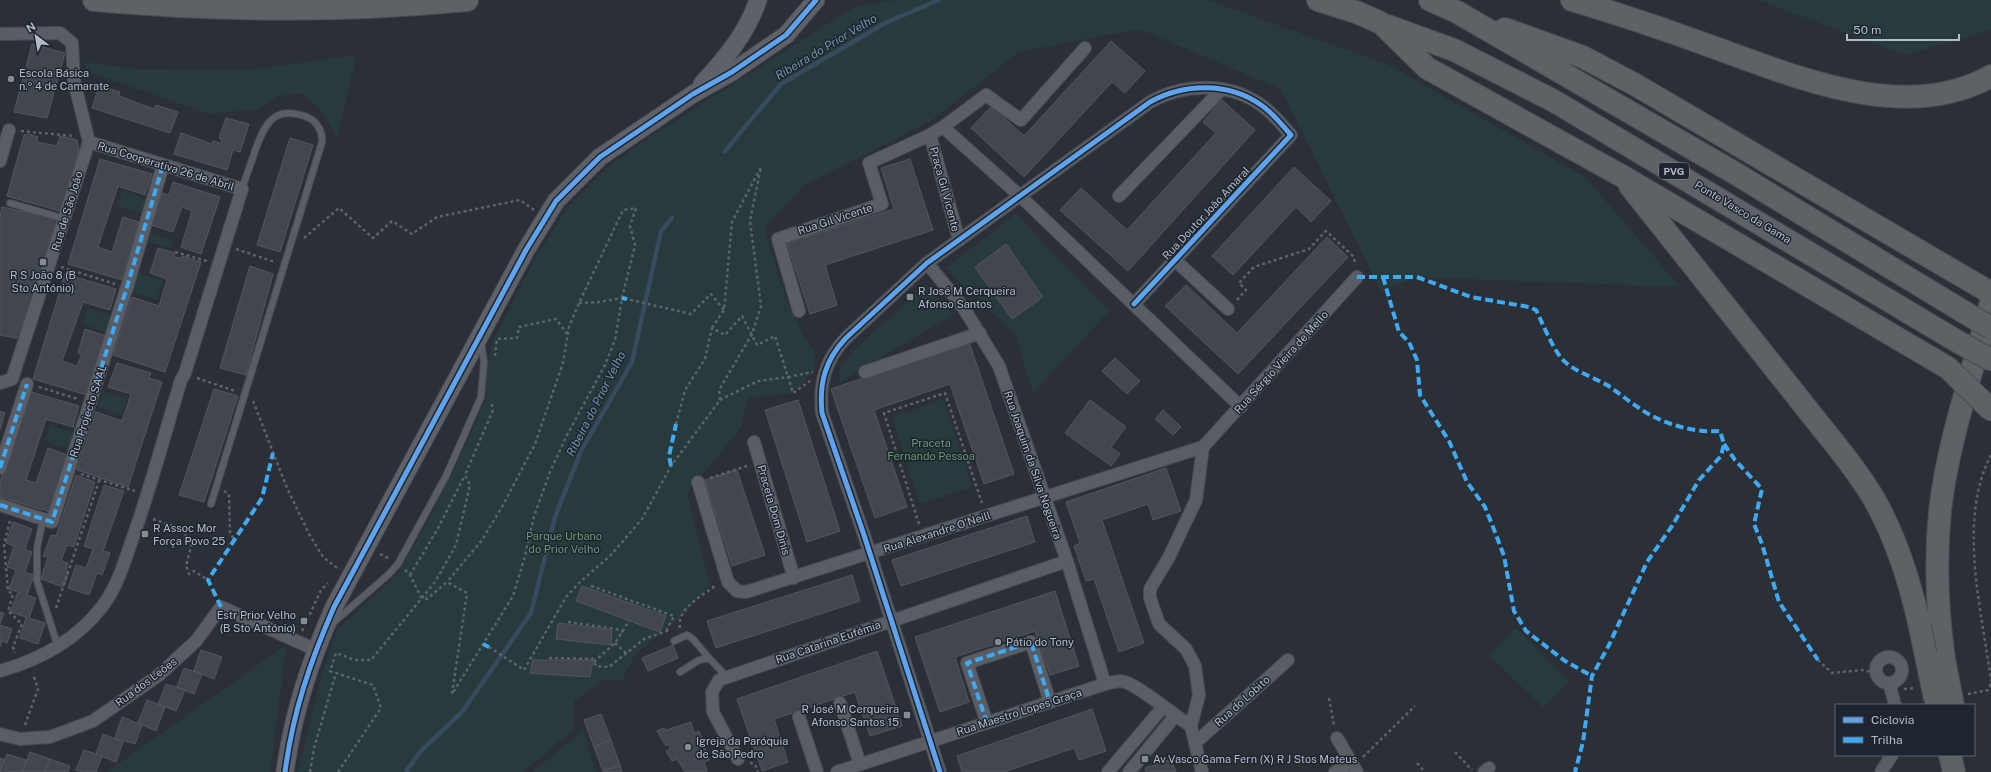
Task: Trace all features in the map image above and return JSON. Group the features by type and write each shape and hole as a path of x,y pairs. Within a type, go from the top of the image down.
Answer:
{"highway":[{"path":"94,0 197,7 288,10 430,4 467,0"},
{"name":"Ponte Vasco da Gama","path":"1318,0 1356,12 1381,23 1454,50 1554,101 1991,360"},
{"name":"PVG","path":"1430,0 1457,12 1733,172 1991,328"},
{"path":"1572,0 1643,22 1788,74 1859,92 1878,95 1920,96 1962,87 1991,76"},
{"path":"1457,12 1583,57 1738,144 1991,293"},
{"path":"1381,23 1427,68 1622,176 1991,393"},
{"path":"1622,176 1841,453 1874,499 1901,559 1942,703"},
{"path":"1942,703 1944,659 1936,587 1940,511 1948,462 1991,302"},
{"path":"1948,368 1991,410"},
{"path":"1950,756 1954,772"},
{"path":"1963,756 1967,772"}],"street":[{"path":"693,94 731,52 755,10 758,0"},
{"path":"285,772 290,735 301,692 324,630 366,546 526,250 556,201 600,157 693,94 732,72 786,35 816,0"},
{"path":"0,34 60,33 72,43 74,81 89,142"},
{"path":"943,127 986,95 1021,120 1085,48"},
{"path":"940,772 822,413 820,397 824,370 834,352 846,338 927,263 1160,96 1187,88 1222,90"},
{"path":"1119,196 1222,90"},
{"name":"Rua Doutor João Amaral","path":"1134,304 1176,261 1291,135 1276,117 1261,105 1242,94 1222,90"},
{"name":"Praça Gil Vicente","path":"959,240 930,135 943,127 1020,196 1242,406"},
{"path":"0,161 9,130"},
{"name":"Rua Gil Vicente","path":"799,311 778,238 882,204 869,163 930,135"},
{"name":"Rua Cooperativa 26 de Abril","path":"89,142 242,189"},
{"name":"Rua de São João","path":"0,383 12,379 51,263 89,142"},
{"name":"Rua Projecto SAAL","path":"44,519 52,522 127,287 163,165"},
{"path":"0,671 24,664 58,647 77,634 90,621 110,595 118,579 148,495 181,380 185,373 242,189"},
{"path":"1176,261 1228,310"},
{"name":"Rua Joaquim da Silva Nogueira","path":"927,263 963,307 999,366 1067,561 1105,684"},
{"name":"Rua Sérgio Vieira de Mello","path":"1203,447 1242,406 1357,277"},
{"path":"865,372 980,333"},
{"path":"0,468 27,384"},
{"name":"Praceta Dom Dinis","path":"754,442 794,578"},
{"path":"1202,772 1192,726 1199,695 1195,666 1186,649 1159,624 1150,592 1173,550 1196,500 1203,447"},
{"name":"Rua Alexandre O'Neill","path":"698,482 726,578 733,588 741,592 746,592 1203,447"},
{"path":"0,504 44,519"},
{"name":"Rua Catarina Eufémia","path":"738,759 713,712 712,692 719,680 1067,561"},
{"name":"Rua dos Leões","path":"0,734 20,739 50,736 93,721 159,675 196,642 221,607 316,650"},
{"path":"987,723 967,662 1031,642 1050,702"},
{"path":"1887,657 1895,659 1901,665 1902,673 1897,680 1889,683 1881,680 1877,673 1878,665 1887,657"},
{"name":"Rua do Lobito","path":"1195,743 1288,660"},
{"name":"Rua Maestro Lopes Graça","path":"837,772 1105,684 1121,681 1147,694 1175,716 1192,726"},
{"path":"1889,683 1895,704"},
{"path":"840,703 860,764"},
{"path":"1108,772 1163,707"},
{"path":"1129,772 1175,716"},
{"path":"799,717 817,772"},
{"path":"1335,772 1354,768 1337,738"},
{"path":"1881,772 1891,756"}],"lane":[{"path":"210,504 286,265 322,142 322,132 316,123 308,117 291,113 278,115 269,121 261,133 242,189"},
{"path":"10,203 65,218"},
{"path":"324,630 389,574 398,564 446,476 481,397 484,362 480,336"},
{"path":"44,519 37,548 37,581 58,647"},
{"path":"674,641 687,635 693,639 727,677"},
{"path":"680,672 699,660 709,658"}],"path":[{"path":"9,130 65,134 89,142"},
{"path":"676,424 685,390 706,359 712,328 724,310 732,222 761,167 750,221 760,306 752,334 719,390 720,400"},
{"path":"290,250 339,208 373,238 392,221 412,234 437,217 520,200 545,219"},
{"path":"366,546 398,564 410,575 421,597 427,600 447,582 482,540 502,507 535,444 563,363 568,335 579,303 623,210 636,208 630,226 635,245 622,298 615,340 605,365 566,437 550,472 534,516 525,556 513,596 452,694 467,593 447,582"},
{"path":"1228,310 1246,290 1239,283 1254,266 1309,249 1326,231 1354,257 1357,277"},
{"path":"175,252 218,265"},
{"path":"251,254 286,265"},
{"path":"51,263 127,287"},
{"path":"627,299 691,314 711,294 724,310"},
{"path":"579,303 599,302 622,298"},
{"path":"712,328 724,335 742,316 757,346 775,336 793,393 824,370"},
{"path":"494,363 497,339 517,338 519,327 556,319 568,335"},
{"path":"489,647 524,670 566,597 581,581 610,556 642,519 671,466 720,400 758,381 824,370"},
{"path":"208,382 245,394 252,400 287,488 309,534 323,557 341,571"},
{"path":"27,384 90,403"},
{"path":"923,536 884,413 945,393 986,516"},
{"path":"410,575 437,530 465,474 493,410 490,394"},
{"path":"1991,455 1984,467 1978,495 1974,531 1977,585 1991,681"},
{"path":"698,482 760,462"},
{"path":"69,470 148,495"},
{"path":"338,772 381,708 373,685 330,671 336,653 355,660 371,660 421,597 435,582 456,546 470,485 465,474"},
{"path":"50,625 99,480"},
{"path":"217,485 229,494 230,533 234,539"},
{"path":"13,509 4,544 8,591 13,594 8,611 22,624 13,648 38,689 20,739"},
{"path":"141,515 179,528 192,543 186,566 189,574 194,571 208,580"},
{"path":"549,658 593,659 596,666 609,667 644,639 668,631 682,632 679,622 683,611 726,578"},
{"path":"591,586 674,616 667,629 668,631"},
{"path":"594,662 615,643 629,621"},
{"path":"568,622 616,629 623,632"},
{"path":"615,643 627,654"},
{"path":"1818,660 1832,673 1862,670 1877,673"},
{"path":"310,772 314,748 336,673"},
{"path":"1329,698 1337,738"},
{"path":"1354,768 1361,759 1415,706"},
{"path":"1455,752 1474,772"},
{"path":"1417,763 1425,772"},
{"path":"755,764 758,772"}],"green space":[{"name":"Parque Urbano do Prior Velho","path":"897,0 1208,0 1389,65 1585,177 1680,287 1417,277 1381,291 1281,89 1139,29 1019,52 931,121 804,185 764,228 786,298 803,336 815,351 815,370 793,393 748,398 741,428 687,493 710,585 686,613 636,653 622,680 603,680 574,701 573,730 523,772 298,772 320,681 337,630 399,572 431,515 457,464 485,401 488,360 493,340 532,264 566,209 603,171 645,140 854,7"},
{"path":"1759,0 1991,0 1991,30 1905,55"},
{"path":"356,55 337,139 322,111 303,93 277,96 260,109 209,114 86,71 85,62 134,69 248,70"},
{"path":"122,191 148,200 144,214 117,206"},
{"path":"1016,214 1109,311 1033,393 1015,334 945,268"},
{"path":"147,232 173,240 171,248 144,241"},
{"path":"135,272 163,281 157,300 129,291"},
{"path":"927,284 953,315 839,382 841,366 854,350"},
{"path":"88,308 111,316 106,332 82,324"},
{"path":"103,391 127,399 122,415 98,407"},
{"name":"Praceta Fernando Pessoa","path":"944,399 972,487 920,504 892,417"},
{"path":"50,425 74,433 68,449 45,441"},
{"path":"1516,628 1569,681 1543,707 1489,655"},
{"path":"286,645 270,772 107,772"},
{"path":"583,730 596,772 533,772"}],"building":[{"path":"1111,41 1145,71 1125,93 1112,82 1024,177 971,128 992,106 1024,136"},
{"path":"32,44 65,53 47,118 14,112"},
{"path":"104,87 120,92 119,96 154,109 156,105 178,112 170,133 92,108 98,89 103,91"},
{"path":"1222,100 1255,130 1128,271 1060,210 1081,188 1127,230 1216,133 1203,122"},
{"path":"226,118 249,124 240,152 233,150 227,170 174,154 181,133 212,144 213,141 221,143 222,139 219,138"},
{"path":"29,134 38,137 37,142 57,146 60,136 77,140 79,150 63,212 7,196 24,135"},
{"path":"290,138 313,145 280,252 257,245"},
{"path":"100,159 152,174 145,195 118,186 98,247 112,252 123,217 139,222 122,280 68,264"},
{"path":"910,159 933,230 825,265 837,305 810,314 787,243 894,209 881,168"},
{"path":"1294,167 1331,201 1311,222 1296,207 1233,275 1212,256"},
{"path":"173,182 220,197 201,254 181,247 192,211 182,207 173,232 151,225 162,193 169,195"},
{"path":"2,207 59,219 21,339 0,335 0,217"},
{"path":"1327,237 1348,257 1238,374 1165,306 1186,285 1237,333"},
{"path":"1006,244 1043,297 1012,319 975,267"},
{"path":"158,248 175,253 174,257 181,258 182,256 201,262 165,372 113,355 132,297 159,306 167,279 150,273"},
{"path":"250,266 273,274 246,375 220,368"},
{"path":"65,274 116,289 110,310 83,302 62,361 77,366 82,354 78,353 85,329 106,336 87,395 33,379"},
{"path":"969,342 1014,474 984,484 950,384 874,410 907,507 875,518 831,389"},
{"path":"1115,358 1140,381 1127,394 1102,371"},
{"path":"117,363 151,373 149,378 162,382 128,487 77,470 96,412 122,421 131,394 108,387"},
{"path":"214,389 238,396 204,502 179,495"},
{"path":"28,391 79,406 73,427 46,419 26,480 36,483 48,448 67,455 50,512 0,497 0,482"},
{"path":"798,400 840,531 807,542 765,410"},
{"path":"1090,400 1126,427 1111,447 1120,454 1111,466 1065,433"},
{"path":"1163,410 1181,427 1173,435 1155,419"},
{"path":"0,411 5,413 0,430"},
{"path":"1166,468 1181,511 1153,520 1148,504 1102,520 1144,643 1119,652 1094,579 1086,581 1074,546 1080,543 1066,502"},
{"path":"737,470 765,555 732,566 705,480"},
{"path":"76,475 95,482 74,547 67,545 61,561 68,563 66,570 69,572 63,587 41,579 48,557 43,556 51,535 56,536"},
{"path":"104,485 124,491 103,551 110,553 102,575 97,573 89,595 68,588 76,565 86,568 93,549 84,546"},
{"path":"1027,516 1035,542 901,586 892,560"},
{"path":"13,522 32,529 25,549 32,552 25,572 34,575 27,595 36,598 29,618 45,623 38,644 20,638 26,617 10,612 18,592 9,589 16,570 7,567 14,546 6,543"},
{"path":"852,575 860,601 716,648 707,621"},
{"path":"582,586 666,616 660,632 576,601"},
{"path":"1055,591 1079,666 1050,675 1035,631 955,657 969,702 940,712 915,637"},
{"path":"0,612 4,613 0,624"},
{"path":"558,623 612,630 611,645 556,639"},
{"path":"0,625 12,629 7,643 2,641 0,647"},
{"path":"673,645 678,658 648,671 642,658"},
{"path":"201,650 222,657 214,679 194,671"},
{"path":"877,651 902,726 870,736 855,692 774,719 788,762 762,771 737,699"},
{"path":"533,660 593,660 590,677 530,673"},
{"path":"184,668 202,674 194,694 177,687"},
{"path":"166,684 185,690 176,711 158,704"},
{"path":"147,700 165,707 156,731 138,723"},
{"path":"1092,709 1106,751 1079,760 1074,748 1004,772 962,772 957,756"},
{"path":"601,714 611,740 594,747 584,720"},
{"path":"122,717 142,725 135,744 115,738"},
{"name":"Igreja da Paróquia de São Pedro","path":"691,722 694,733 699,731 709,760 704,762 707,772 685,772 677,759 672,761 666,751 671,749 668,744 666,746 657,731 664,728 666,730"},
{"path":"103,734 123,742 116,762 96,754"},
{"path":"611,740 620,765 603,771 594,747"},
{"path":"84,750 102,756 96,772 82,772 76,770"},
{"path":"30,752 50,759 45,772 22,772"},
{"path":"7,754 26,760 22,772 0,771"},
{"path":"0,758 4,759 0,772"},
{"path":"50,759 70,766 68,772 45,772"},
{"path":"1171,759 1176,772 1146,772 1145,768"},
{"path":"620,765 622,772 603,771"}],"waterway":[{"name":"Ribeira do Prior Velho","path":"725,151 781,84 887,22 939,0"},
{"name":"Ribeira do Prior Velho","path":"406,772 420,752 462,712 531,613 555,517 581,451 632,362 661,231 672,218"}],"marked path":[{"path":"0,505 52,522 127,287 163,165"},
{"path":"1357,277 1417,277 1471,297 1529,307 1536,310 1552,344 1560,356 1574,368 1607,385 1639,408 1658,419 1689,429 1720,431 1724,444 1721,456 1699,480 1672,526 1647,562 1609,645 1592,676 1583,742 1575,772"},
{"path":"1383,277 1399,332 1409,342 1417,360 1420,395 1449,441 1467,482 1485,507 1493,527 1504,556 1514,611 1526,631 1565,661 1592,676"},
{"path":"622,298 627,299"},
{"path":"0,468 27,384"},
{"path":"671,466 669,456 676,424"},
{"path":"1724,444 1735,460 1762,489 1754,524 1762,544 1779,602 1818,660"},
{"path":"221,607 208,580 262,498 273,453"},
{"path":"987,723 967,663 1031,642 1050,702"},
{"path":"483,644 489,647"}],"cycle path":[{"path":"285,772 288,750 298,708 317,648 334,607 526,250 556,201 600,157 693,94 732,72 786,35 816,0"},
{"path":"940,772 864,535 822,413 821,402 823,382 828,363 846,338 927,263 1150,102 1177,91 1206,88 1221,89 1248,97 1261,105 1277,119 1291,135 1134,304"}],"place":[{"name":"Escola Básica n.º 4 de Camarate","path":"11,79"},
{"name":"R S João 8 (B Sto António)","path":"43,262"},
{"name":"R José M Cerqueira Afonso Santos","path":"910,297"},
{"name":"R Assoc Mor Força Povo 25","path":"145,534"},
{"name":"Estr Prior Velho (B Sto António)","path":"304,621"},
{"name":"Pátio do Tony","path":"998,642"},
{"name":"R José M Cerqueira Afonso Santos 15","path":"907,715"},
{"name":"Igreja da Paróquia de São Pedro","path":"688,747"},
{"name":"Av Vasco Gama Fern (X) R J Stos Mateus","path":"1145,759"}]}
